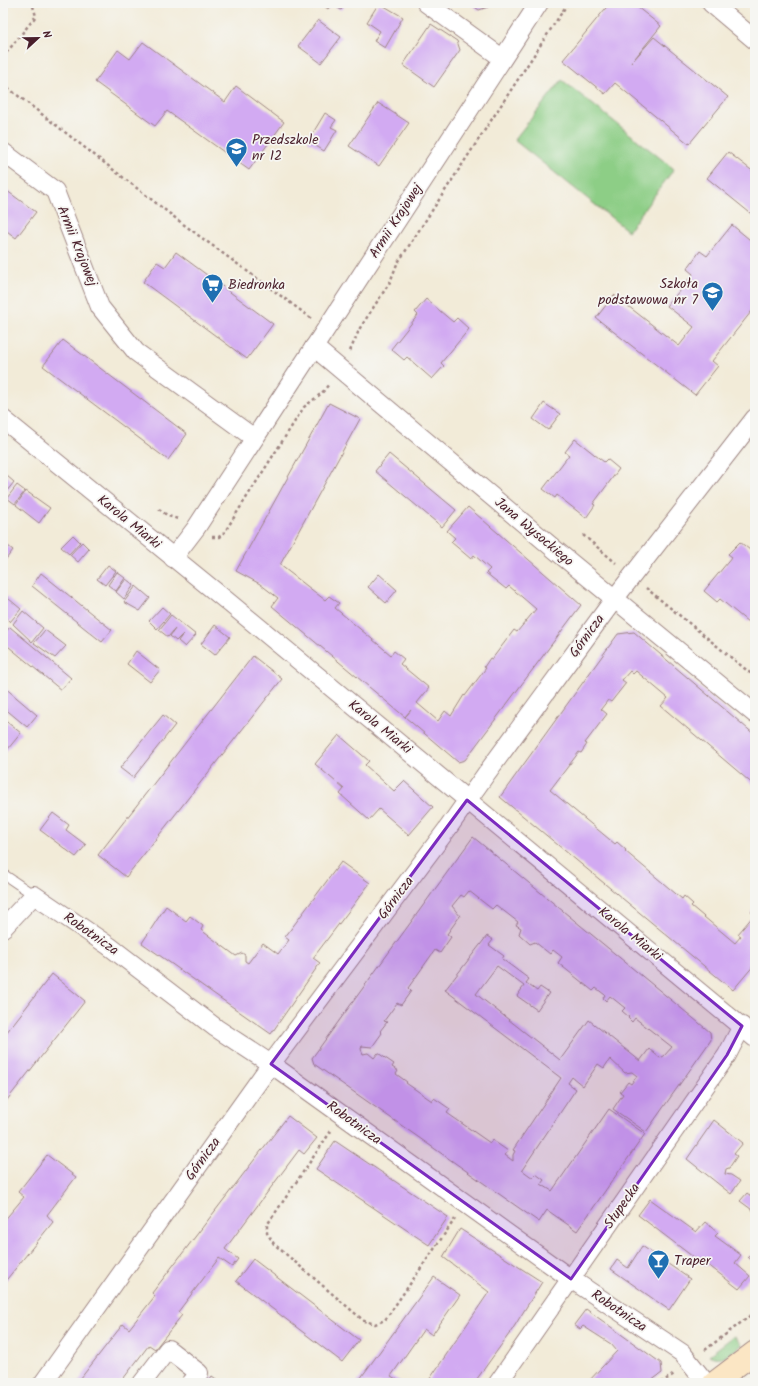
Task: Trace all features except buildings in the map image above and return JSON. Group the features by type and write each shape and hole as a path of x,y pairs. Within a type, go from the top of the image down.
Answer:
{"main road":[{"path":"714,1383 755,1352"}],"street":[{"path":"426,3 502,58"},
{"name":"Armii Krajowej","path":"173,558 196,528 538,3"},
{"path":"711,3 755,40"},
{"name":"Armii Krajowej","path":"3,152 55,191 100,307 136,352 254,438"},
{"name":"Jana Wysockiego","path":"314,347 755,714"},
{"name":"Górnicza","path":"43,1383 271,1064 615,598 755,418"},
{"name":"Karola Miarki","path":"3,419 755,1038"},
{"path":"3,928 34,895"},
{"name":"Robotnicza","path":"34,895 109,946 216,1028 271,1064 342,1114 570,1279 682,1353 706,1383"},
{"name":"Słupecka","path":"498,1383 727,1055 742,1026"},
{"path":"142,1383 168,1349 198,1373 191,1383"}],"lane":[{"path":"3,874 34,895"}],"path":[{"path":"3,57 36,16 32,3"},
{"path":"346,358 360,328 390,282 397,264 568,3"},
{"path":"3,84 183,224 314,321"},
{"path":"219,537 224,533 304,407 324,391 330,382"},
{"path":"159,509 168,516 182,520"},
{"path":"583,535 755,677"},
{"path":"342,1114 267,1225 267,1233 274,1244 364,1321 375,1324 385,1320 466,1204"},
{"path":"702,1352 755,1312"},
{"path":"661,1383 679,1370"}],"highlighted area":[{"path":"467,800 742,1026 727,1055 571,1279 271,1064"}],"green space":[{"path":"562,80 674,169 628,231 514,140"},
{"path":"734,1336 742,1345 726,1356 718,1358 709,1355"}],"place":[{"name":"Przedszkole nr 12","path":"237,168"},
{"name":"Biedronka","path":"212,304"},
{"name":"Szkoła podstawowa nr 7","path":"713,312"},
{"name":"Traper","path":"658,1280"}]}
